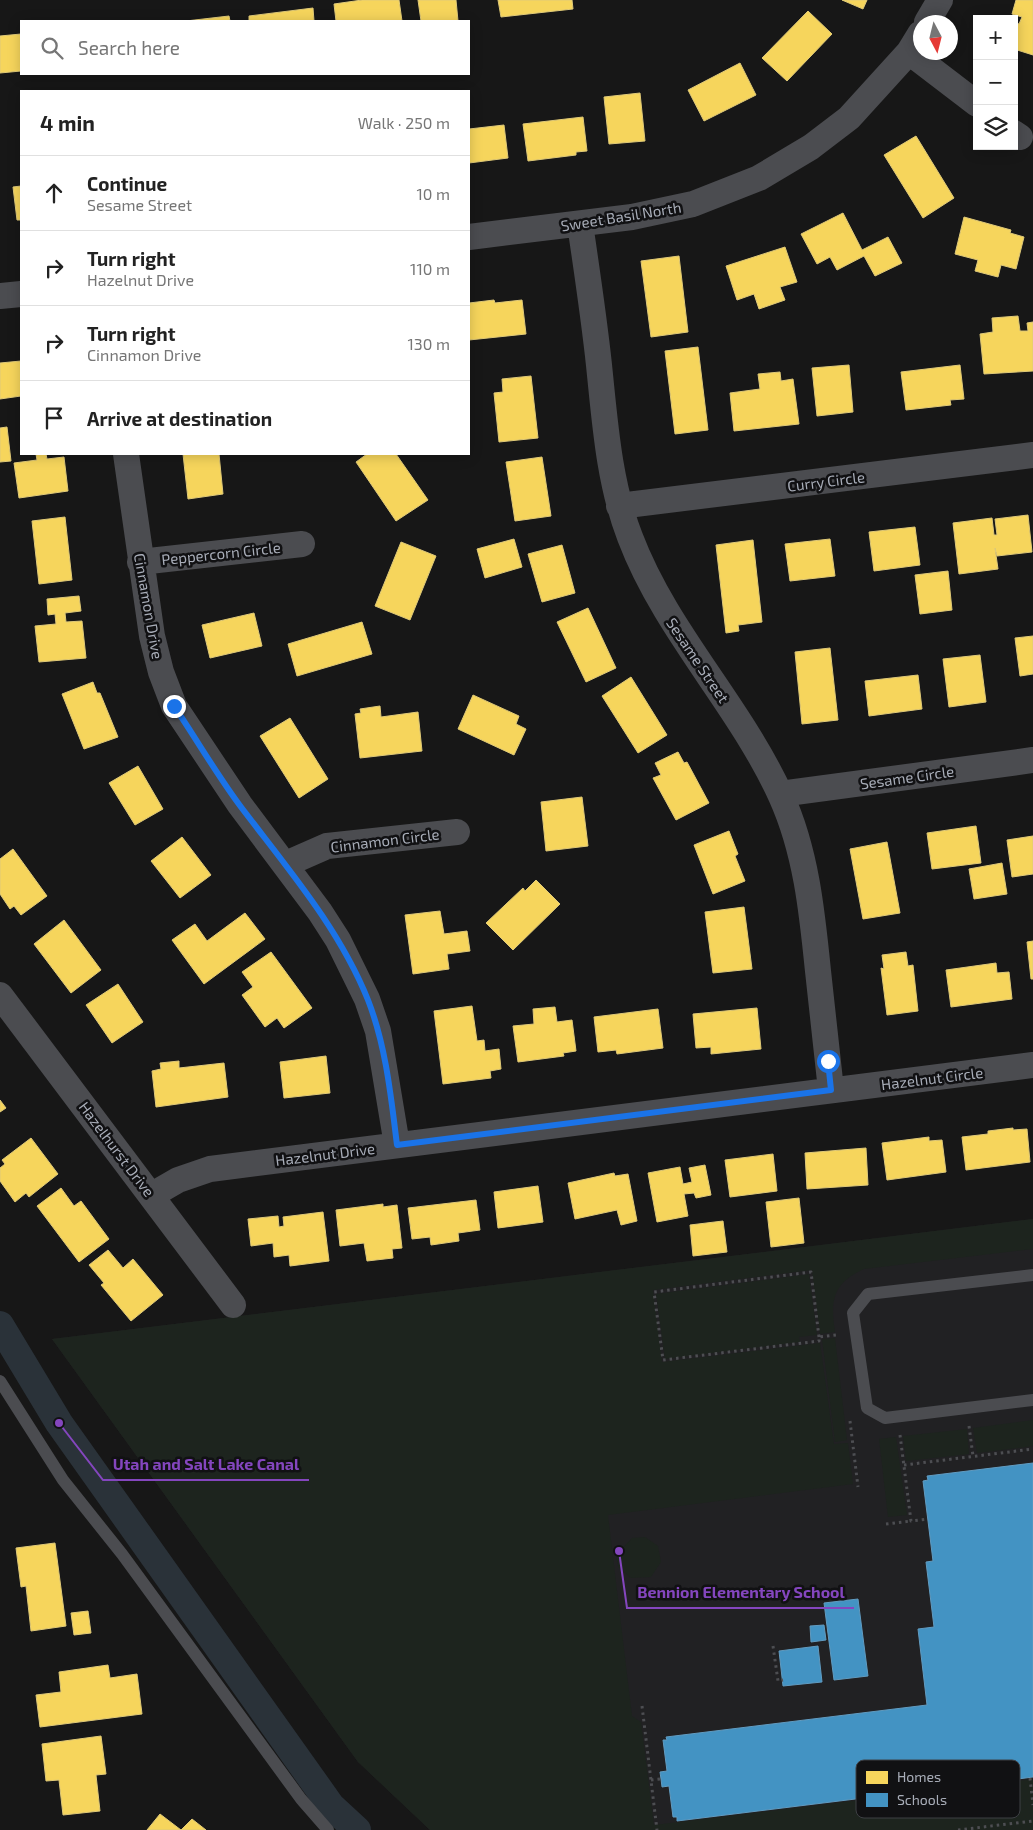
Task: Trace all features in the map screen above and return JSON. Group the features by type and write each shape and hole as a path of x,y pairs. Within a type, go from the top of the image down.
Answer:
{"street":[{"path":"931,15 940,0"},
{"name":"Sweet Basil North","path":"470,237 632,217 693,204 759,178 811,147 849,118 913,45"},
{"path":"932,60 973,100"},
{"name":"Sesame Street","path":"580,224 606,435 619,506 643,569 661,605 738,718 780,794 794,826 806,878 831,1090"},
{"path":"0,296 20,294"},
{"name":"Cinnamon Drive","path":"126,455 152,636 161,672 174,706 240,806 286,864 338,940 367,999 378,1031 397,1145"},
{"name":"Curry Circle","path":"619,506 1033,455"},
{"name":"Peppercorn Circle","path":"140,562 302,544"},
{"name":"Sesame Circle","path":"780,794 1033,760"},
{"name":"Cinnamon Circle","path":"286,864 327,846 456,832"},
{"name":"Hazelhurst Drive","path":"0,994 233,1305"},
{"name":"Hazelnut Circle","path":"831,1090 1033,1065"},
{"name":"Hazelnut Drive","path":"152,1195 178,1180 210,1169 831,1090"}],"lane":[{"path":"1033,1275 868,1294 853,1313 867,1408 884,1418 1033,1400"},
{"path":"0,1381 63,1480 122,1554 301,1799 328,1830"}],"path":[{"path":"811,1272 819,1337 819,1341 663,1360 654,1292 811,1272"},
{"path":"819,1337 839,1334"},
{"path":"850,1421 858,1487"},
{"path":"969,1423 974,1456"},
{"path":"900,1432 911,1521"},
{"path":"904,1465 1033,1449"},
{"path":"886,1524 928,1519"},
{"path":"773,1646 778,1681 782,1680"},
{"path":"642,1706 657,1830"},
{"path":"1030,1778 1033,1806"},
{"path":"651,1780 661,1779"},
{"path":"958,1830 1033,1821"}],"shaded area":[{"path":"1033,1219 1033,1830 430,1830 358,1762 52,1339"},
{"path":"1033,1219 1033,1249 864,1269 854,1274 846,1280 836,1294 833,1311 835,1332 820,1334 812,1270 653,1290 662,1362 820,1343 834,1444 848,1443 853,1484 608,1515 632,1716 641,1722 654,1825 856,1800 856,1818 1020,1818 1020,1781 1033,1779 1033,1830 430,1830 358,1762 52,1339"},
{"path":"809,1274 817,1335 799,1337 800,1342 665,1359 656,1294"},
{"path":"835,1338 847,1440 835,1442 822,1339"},
{"path":"1033,1420 1033,1446 977,1453 973,1428"},
{"path":"967,1429 969,1454 906,1461 903,1436"},
{"path":"896,1437 907,1515 888,1517 879,1439"},
{"path":"645,1537 658,1546 661,1562 651,1577 631,1578 618,1567 616,1555 632,1538"}],"building: Homes":[{"path":"362,0 399,0 402,20 336,20 334,4"},
{"path":"418,0 456,0 458,20 421,20"},
{"path":"498,0 572,0 573,9 501,17"},
{"path":"842,0 867,0 863,9"},
{"path":"1016,0 1033,0 1033,55 1018,50 1018,24 1022,17 1012,14"},
{"path":"313,8 314,20 249,20 249,16"},
{"path":"808,11 832,34 787,81 762,58"},
{"path":"229,16 230,20 195,20"},
{"path":"20,34 20,71 0,73 0,36"},
{"path":"740,63 756,95 704,121 688,90"},
{"path":"640,93 645,141 609,144 604,97"},
{"path":"583,117 587,151 576,152 576,155 528,161 523,124"},
{"path":"504,125 508,158 470,163 470,129"},
{"path":"916,136 954,198 923,218 884,155"},
{"path":"20,186 20,220 17,220 13,187"},
{"path":"843,213 862,250 888,237 902,263 875,276 864,256 837,270 830,257 817,264 801,234"},
{"path":"964,217 1011,230 1010,233 1024,237 1016,269 1001,265 998,277 975,271 978,260 955,254"},
{"path":"785,247 797,282 780,287 785,300 759,309 754,294 737,300 726,266"},
{"path":"679,256 688,332 651,337 641,261"},
{"path":"494,300 495,303 522,300 526,334 470,340 470,303"},
{"path":"1018,316 1020,331 1028,331 1027,323 1033,322 1033,371 984,374 980,334 993,332 992,318"},
{"path":"698,347 708,430 675,434 665,351"},
{"path":"20,361 20,396 0,399 0,363"},
{"path":"849,365 853,412 817,416 812,368"},
{"path":"960,365 964,399 950,400 951,405 906,410 901,372"},
{"path":"780,372 781,381 793,379 799,424 734,431 730,393 760,389 758,374"},
{"path":"531,376 538,438 499,442 494,393 503,392 502,379"},
{"path":"7,427 11,461 0,462 0,428"},
{"path":"36,455 46,455 47,459 64,457 68,491 19,498 14,463 37,460"},
{"path":"183,455 219,455 223,494 188,499"},
{"path":"366,455 397,455 428,500 396,521 356,462"},
{"path":"542,457 551,516 515,521 506,462"},
{"path":"1028,515 1032,552 997,556 995,548 998,569 959,574 953,523 992,518 994,535 997,535 995,519"},
{"path":"65,517 72,580 39,584 32,521"},
{"path":"915,527 920,565 874,571 869,532"},
{"path":"514,539 522,567 485,578 477,549"},
{"path":"830,539 835,576 790,581 785,544"},
{"path":"753,540 762,622 738,625 739,631 726,633 716,545"},
{"path":"401,542 436,556 410,620 375,606"},
{"path":"562,545 575,593 542,602 528,554"},
{"path":"948,571 952,610 920,614 915,575"},
{"path":"79,596 81,611 65,613 66,622 82,621 86,658 39,662 35,626 56,624 55,614 48,615 47,599"},
{"path":"588,608 616,668 586,682 557,622"},
{"path":"254,613 262,646 210,658 202,625"},
{"path":"362,622 372,654 297,676 288,644"},
{"path":"1033,636 1033,674 1020,676 1015,638"},
{"path":"830,648 838,720 802,724 795,652"},
{"path":"980,655 986,702 949,707 943,659"},
{"path":"918,675 922,709 869,716 865,681"},
{"path":"631,677 667,735 638,753 602,696"},
{"path":"93,682 97,693 100,693 118,737 84,749 62,694"},
{"path":"473,695 519,716 516,724 526,729 514,755 458,729"},
{"path":"380,706 381,717 418,712 422,751 360,758 355,714 361,713 360,709"},
{"path":"290,718 328,779 299,798 260,736"},
{"path":"678,752 684,763 687,762 709,803 676,820 653,778 661,775 655,763"},
{"path":"138,766 163,809 135,825 109,783"},
{"path":"582,797 588,846 546,851 541,802"},
{"path":"976,826 981,863 932,869 927,833"},
{"path":"729,831 738,854 735,856 745,881 713,894 694,845"},
{"path":"1033,836 1033,874 1012,877 1007,840"},
{"path":"182,837 211,875 180,898 151,861"},
{"path":"887,842 900,913 863,919 850,849"},
{"path":"13,849 47,896 21,915 14,906 10,909 0,894 0,859"},
{"path":"1002,863 1007,894 974,899 969,869"},
{"path":"536,880 560,904 513,950 486,923 523,888 525,891"},
{"path":"744,907 752,969 713,973 705,912"},
{"path":"440,911 444,934 467,931 470,951 447,954 449,969 413,974 405,915"},
{"path":"245,913 265,939 204,984 172,940 195,924 207,941"},
{"path":"64,920 101,970 71,993 34,944"},
{"path":"1033,941 1033,979 1031,979 1027,942"},
{"path":"271,952 312,1008 284,1028 277,1018 265,1027 242,995 253,987 242,972"},
{"path":"906,952 908,966 913,965 918,1011 887,1015 881,968 884,969 882,955"},
{"path":"996,963 997,973 1009,972 1012,999 951,1007 946,970"},
{"path":"118,984 143,1022 112,1043 86,1005"},
{"path":"472,1006 477,1041 484,1040 485,1051 499,1049 501,1069 490,1071 491,1078 443,1084 434,1011"},
{"path":"555,1007 557,1022 572,1020 576,1051 563,1053 564,1056 518,1062 513,1026 534,1024 533,1009"},
{"path":"757,1008 761,1049 711,1054 711,1047 696,1048 693,1014"},
{"path":"658,1009 663,1048 617,1054 616,1050 598,1052 594,1017"},
{"path":"326,1056 330,1093 284,1098 280,1062"},
{"path":"179,1061 179,1068 224,1063 228,1097 156,1107 152,1071 161,1069 160,1063"},
{"path":"0,1100 6,1108 0,1112"},
{"path":"1013,1128 1013,1130 1027,1129 1030,1162 966,1170 962,1137 988,1134 988,1131"},
{"path":"929,1137 929,1141 942,1140 946,1172 887,1180 882,1143"},
{"path":"31,1138 58,1174 29,1197 26,1193 15,1202 0,1181 0,1168 5,1164 2,1160"},
{"path":"866,1148 868,1185 807,1189 805,1153"},
{"path":"773,1154 777,1191 730,1197 725,1160"},
{"path":"705,1165 711,1195 696,1198 694,1193 684,1194 688,1216 657,1222 648,1173 680,1167 683,1184 692,1182 689,1168"},
{"path":"614,1173 615,1176 628,1174 637,1221 621,1225 617,1210 575,1219 568,1183"},
{"path":"538,1186 543,1222 498,1228 494,1192"},
{"path":"61,1188 74,1206 81,1201 109,1239 79,1262 37,1206"},
{"path":"799,1198 804,1243 771,1247 766,1202"},
{"path":"476,1200 480,1230 458,1233 459,1241 431,1245 430,1237 412,1239 408,1208"},
{"path":"383,1204 383,1207 397,1205 402,1248 392,1249 393,1258 367,1261 364,1243 340,1246 336,1210"},
{"path":"323,1212 329,1261 290,1266 289,1255 274,1257 273,1243 251,1246 248,1219 278,1216 279,1227 284,1226 283,1217"},
{"path":"723,1221 727,1252 693,1256 690,1225"},
{"path":"108,1250 123,1268 133,1259 163,1295 131,1321 101,1285 104,1283 89,1265"},
{"path":"55,1543 66,1626 31,1631 26,1586 21,1587 16,1548"},
{"path":"88,1611 91,1633 74,1635 71,1613"},
{"path":"108,1665 110,1678 137,1674 142,1714 40,1727 36,1695 61,1692 59,1672"},
{"path":"101,1736 106,1774 96,1775 100,1811 63,1815 59,1780 46,1781 42,1744"},
{"path":"160,1814 181,1830 147,1830"},
{"path":"192,1819 206,1830 181,1830"}],"building: Schools":[{"path":"1033,1463 1033,1777 1020,1779 1020,1760 856,1760 856,1799 677,1821 677,1817 673,1817 669,1786 662,1787 660,1772 667,1771 663,1740 667,1740 666,1737 927,1705 918,1629 934,1627 926,1562 933,1561 923,1481 928,1480 927,1476"},
{"path":"858,1599 868,1676 834,1680 824,1603"},
{"path":"824,1625 826,1640 811,1642 810,1626"},
{"path":"818,1646 822,1682 783,1686 779,1651"}],"waterway":[{"path":"0,1325 59,1423 331,1806 357,1830"}],"place":[{"name":"Utah and Salt Lake Canal","path":"59,1423"},
{"name":"Bennion Elementary School","path":"619,1551"}],"route":[{"path":"174,706 240,806 286,864 338,940 367,999 378,1031 397,1145 831,1090 828,1061"}]}
